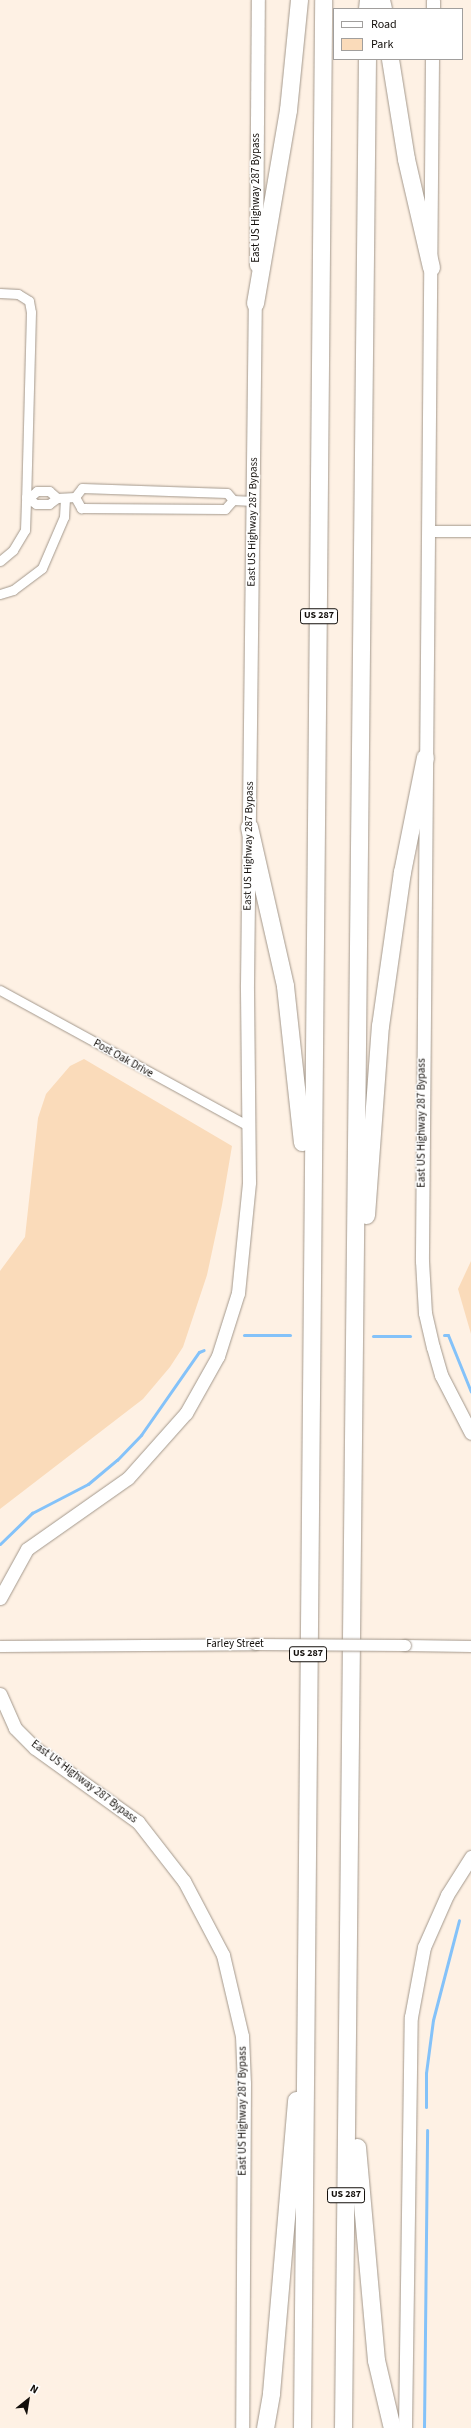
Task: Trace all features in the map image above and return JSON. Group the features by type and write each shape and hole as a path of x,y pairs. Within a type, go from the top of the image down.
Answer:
{"highway":[{"path":"255,303 288,110 299,0"},
{"name":"US 287","path":"302,2428 323,0"},
{"name":"US 287","path":"343,2428 349,1963 354,1284 367,60"},
{"path":"390,60 406,159 431,267"},
{"path":"354,1284 362,1258 382,1005 402,872 425,757"},
{"path":"249,827 285,986 312,1232"},
{"path":"349,1963 356,1983 357,2143 366,2266 376,2360 392,2428"},
{"path":"265,2428 277,2331 293,2118 305,2075"}],"main road":[{"name":"East US Highway 287 Bypass","path":"0,1598 27,1549 128,1478 167,1437 201,1390 227,1333 238,1293 248,1190 249,827 258,0"},
{"name":"East US Highway 287 Bypass","path":"432,60 422,1122 425,1313 441,1375 471,1433"},
{"name":"East US Highway 287 Bypass","path":"0,1694 15,1728 35,1748 138,1822 184,1881 223,1955 242,2036 244,2083 242,2428"},
{"path":"405,2428 411,2017 424,1947 447,1895 471,1857"}],"street":[{"path":"0,293 18,294 29,301 31,312 28,497 25,530 13,550 0,561"},
{"path":"28,497 36,504 49,504 66,498 82,488 227,493 233,500 253,501"},
{"path":"28,497 36,491 49,491 66,498 81,508 225,509 233,500"},
{"path":"0,594 14,590 42,568 64,517 66,498"},
{"path":"428,531 471,531"},
{"name":"Post Oak Drive","path":"0,990 248,1126"},
{"name":"Farley Street","path":"0,1646 255,1644 471,1646"}],"green space":[{"path":"84,1059 232,1146 222,1205 207,1275 183,1347 170,1367 143,1399 0,1509 0,1271 25,1237 38,1118 46,1094 70,1066"},
{"path":"471,1261 471,1334 458,1289"}],"waterway":[{"path":"244,1335 290,1335"},
{"path":"444,1335 448,1335 471,1392"},
{"path":"373,1336 410,1336"},
{"path":"0,1544 32,1513 88,1484 117,1460 141,1435 199,1352 204,1350"},
{"path":"426,2107 426,2073 433,2020 459,1920"},
{"path":"424,2428 427,2130"}]}
